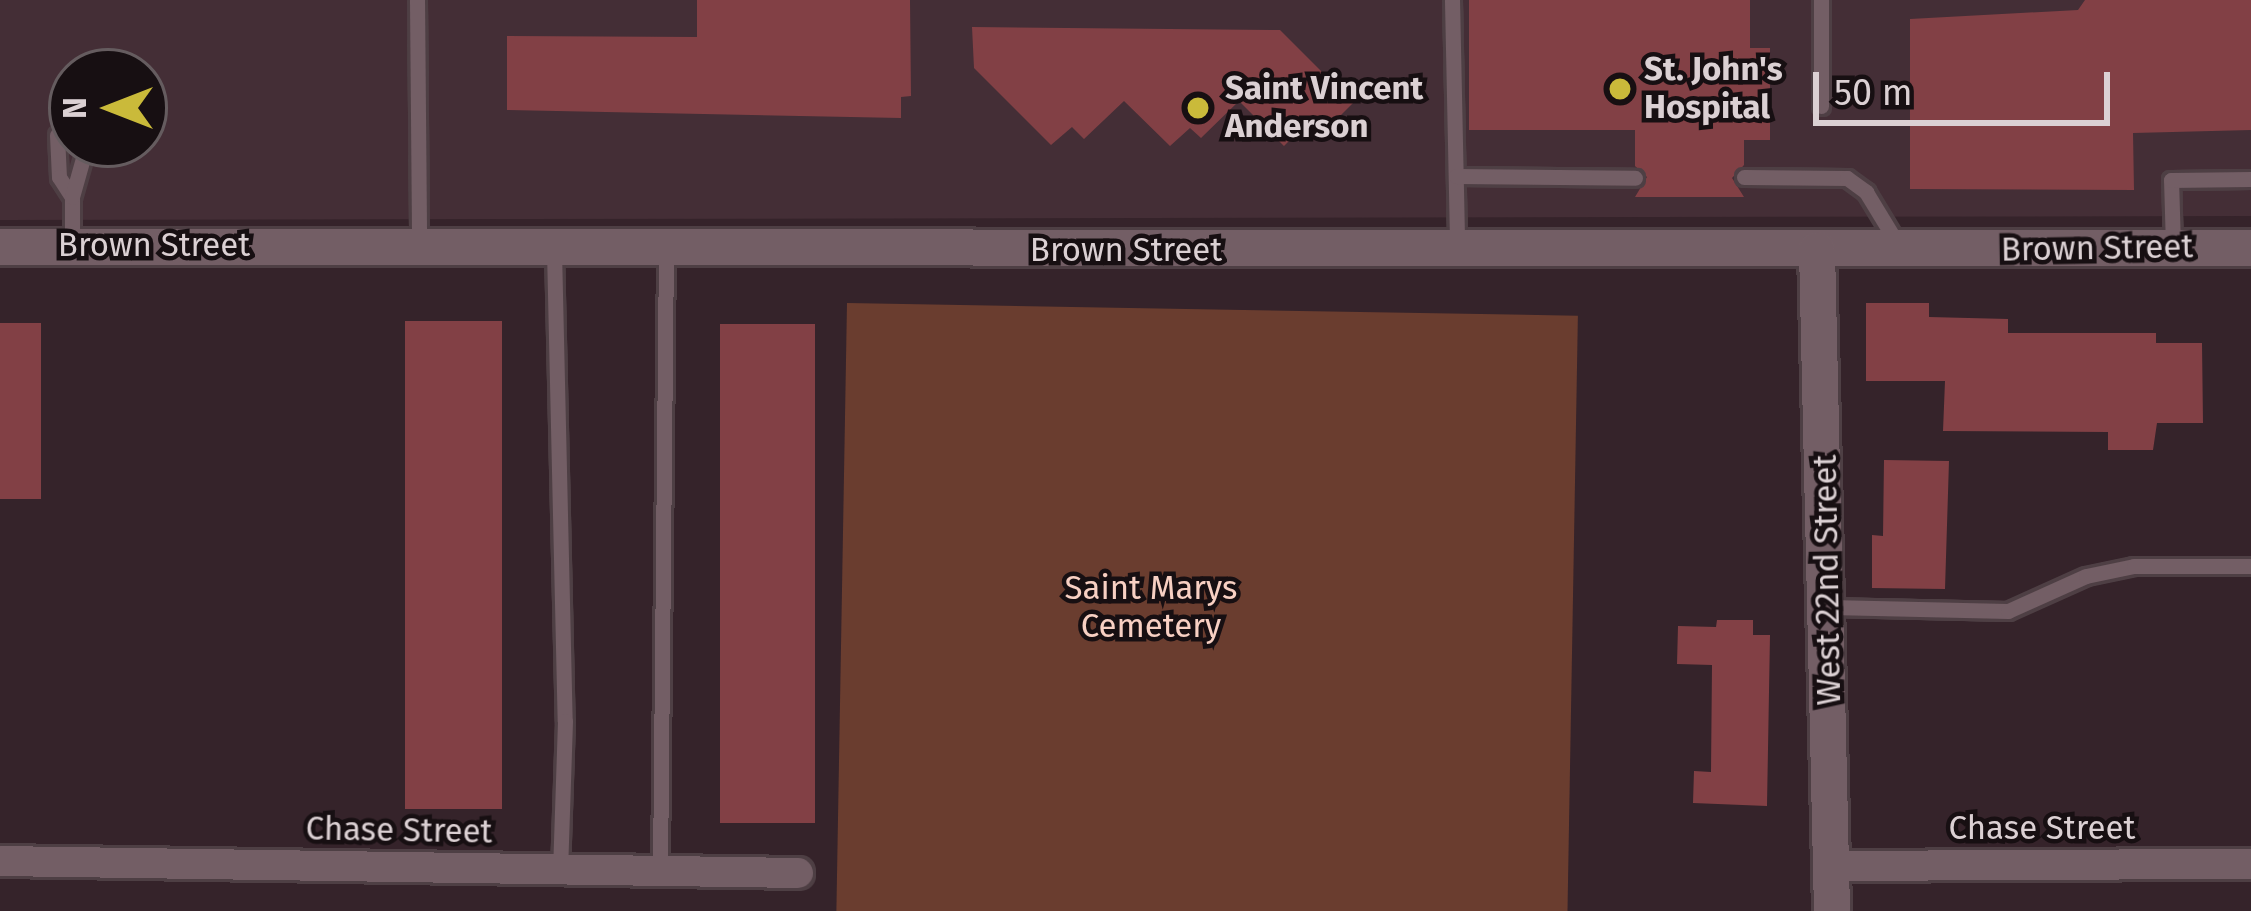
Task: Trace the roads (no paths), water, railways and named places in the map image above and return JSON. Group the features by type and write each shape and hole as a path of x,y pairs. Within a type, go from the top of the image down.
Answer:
{"street":[{"name":"Brown Street","path":"0,247 2251,248"},
{"name":"West 22nd Street","path":"1817,250 1830,607 1832,911"},
{"name":"Chase Street","path":"0,861 797,873"},
{"name":"Chase Street","path":"1832,866 2251,864"}],"lane":[{"path":"417,0 419,246"},
{"path":"1821,0 1821,106"},
{"path":"1447,2 1457,251"},
{"path":"59,168 72,197"},
{"path":"72,247 72,197 80,168"},
{"path":"1456,176 1634,178"},
{"path":"1744,177 1847,178 1866,192 1901,251"},
{"path":"2174,249 2171,181 2251,179"},
{"path":"554,247 565,721 560,869"},
{"path":"660,871 666,248"},
{"path":"1830,607 2008,611 2086,576 2134,566 2251,566"}],"place":[{"name":"St. John's Hospital","path":"1620,89"},
{"name":"Saint Vincent Anderson","path":"1198,108"}],"park label":[{"name":"Saint Marys Cemetery","path":"1151,608"}]}
